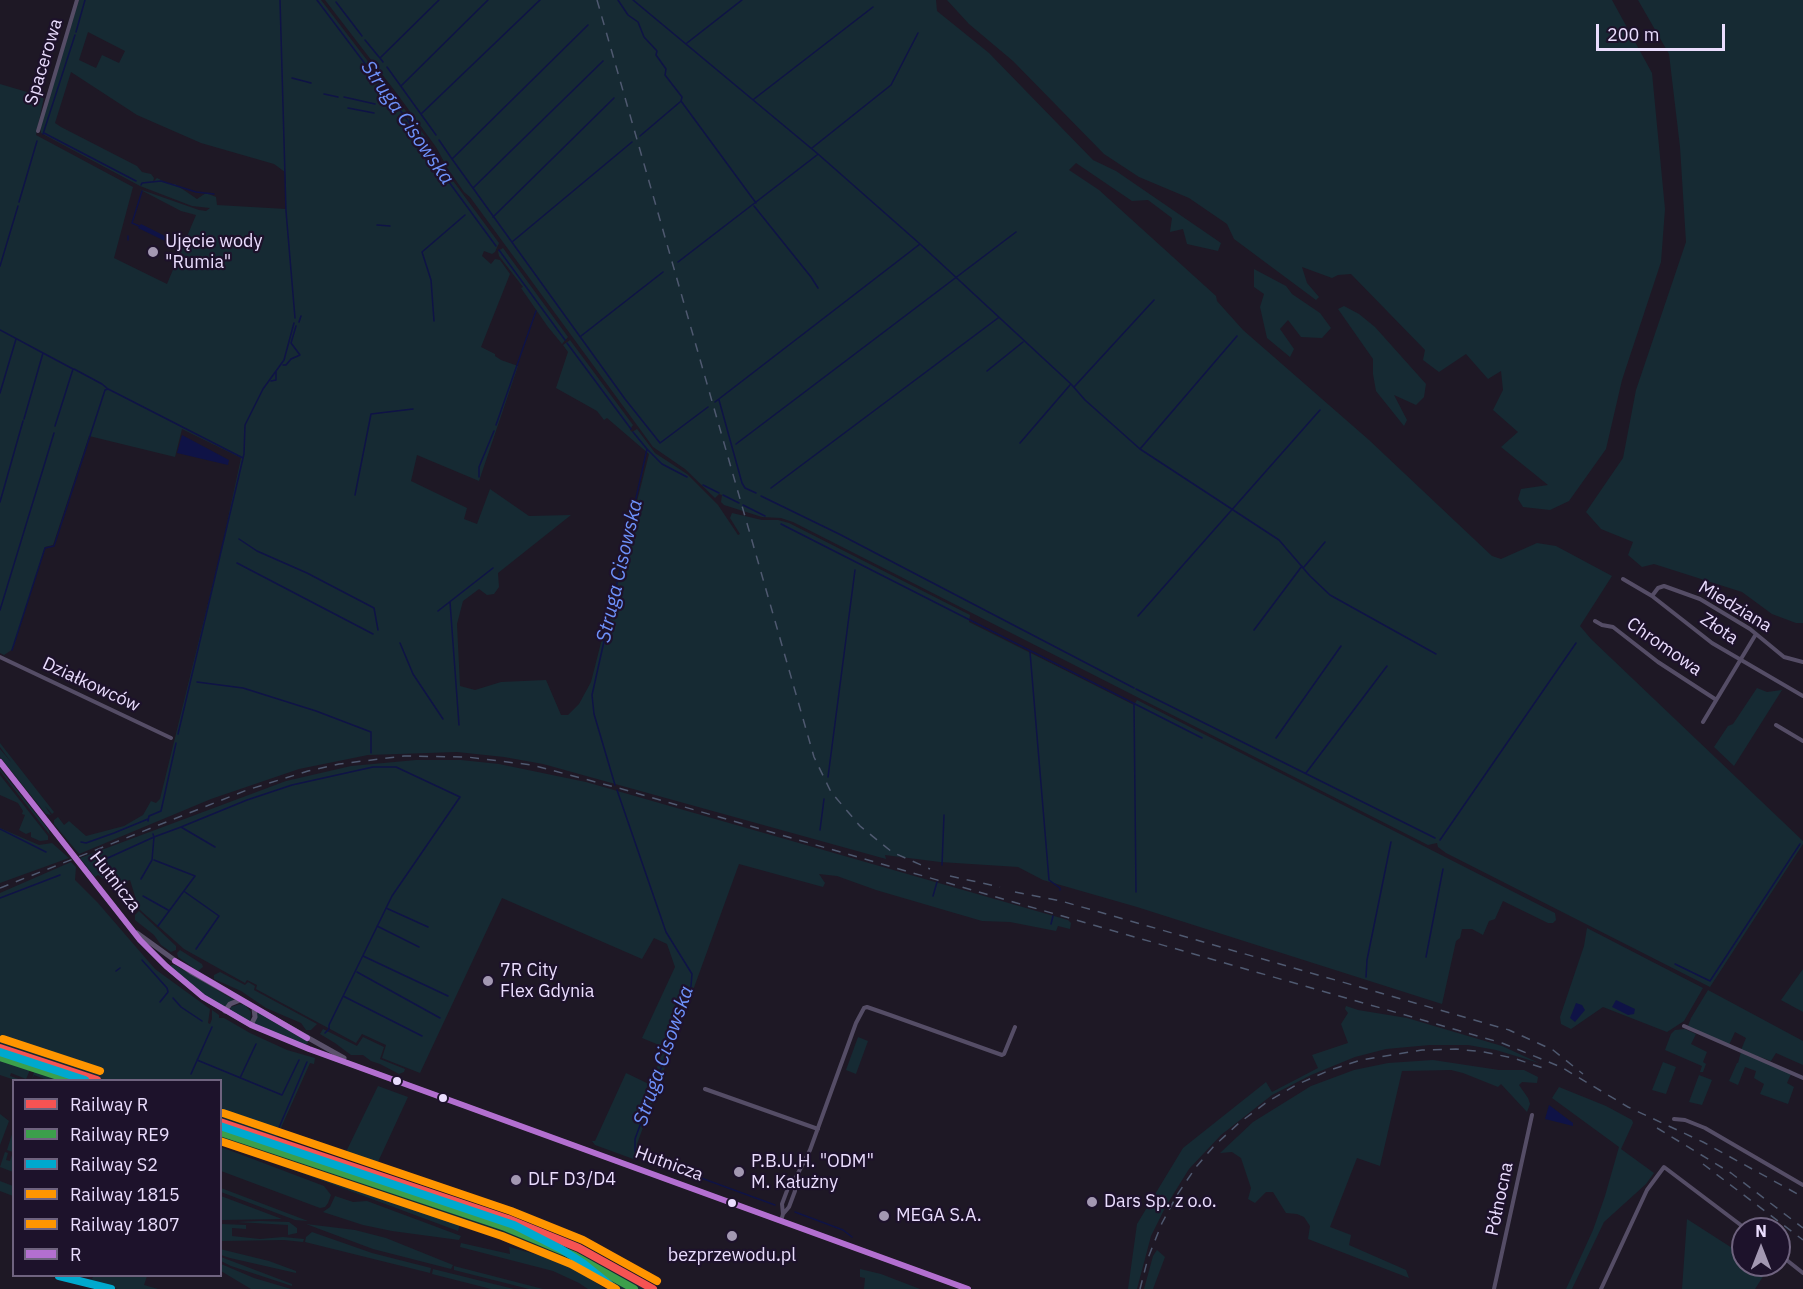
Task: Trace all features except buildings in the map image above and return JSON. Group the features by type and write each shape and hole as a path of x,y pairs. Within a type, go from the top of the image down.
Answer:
{"main road":[{"name":"Hutnicza","path":"0,762 137,933 173,959 240,1000 359,1066"},
{"name":"Hutnicza","path":"137,933 140,940 166,966 198,993 251,1025 309,1049 968,1289"},
{"path":"166,966 173,959"},
{"path":"225,1011 230,1005 240,1000"},
{"path":"251,1025 255,1017 254,1008"},
{"path":"309,1049 312,1040"}],"street":[{"name":"Spacerowa","path":"38,131 77,0"},
{"name":"Złota","path":"1623,579 1652,596 1712,643 1803,696"},
{"name":"Miedziana","path":"1652,596 1660,587 1672,588 1717,608 1756,634 1784,657 1803,662"},
{"name":"Chromowa","path":"1595,621 1613,627 1658,662 1716,699"},
{"name":"Chromowa","path":"1702,722 1756,634"},
{"name":"Działkowców","path":"0,657 171,738"},
{"path":"1776,725 1803,741"},
{"path":"781,1221 782,1204 788,1188 794,1181 818,1129 856,1023 864,1008 867,1007 1002,1055 1015,1027"},
{"path":"1684,1026 1803,1078"},
{"path":"705,1089 818,1129"},
{"name":"Północna","path":"1494,1289 1532,1114"},
{"path":"1674,1119 1685,1120 1712,1131 1803,1185"},
{"path":"1600,1289 1647,1190 1664,1167 1731,1218"},
{"path":"783,1214 789,1207 795,1191 794,1181"},
{"path":"1791,1264 1803,1273"}],"shaded area":[{"path":"79,0 321,0 425,136 448,174 499,243 495,252 492,254 484,251 482,256 491,264 495,259 500,260 510,274 481,347 501,360 518,366 479,481 417,455 411,481 467,508 464,519 477,524 490,489 529,516 571,515 498,573 499,587 494,594 487,595 479,589 463,601 457,624 460,686 475,690 501,682 546,680 561,715 568,715 579,704 591,682 649,454 607,418 604,420 597,411 556,388 568,352 563,345 570,340 633,425 630,430 632,432 637,429 655,453 687,474 718,505 738,535 740,534 730,518 732,513 789,523 970,615 969,622 1134,705 1137,700 1555,913 1556,920 1548,923 1503,901 1495,919 1489,921 1483,935 1472,929 1462,929 1460,938 1456,941 1442,1004 1137,907 1043,880 1018,867 940,862 885,855 886,859 543,764 457,752 368,755 299,769 211,799 79,854 54,824 54,820 58,817 64,825 69,821 86,836 124,826 143,815 151,801 156,803 160,799 222,546 241,458 182,429 175,457 89,436 53,545 45,547 13,649 4,655 0,653 0,84 44,97 36,135 133,187 114,258 167,284 196,215 181,211 139,189 199,210 206,211 210,208 192,206 140,186 41,133 40,126","holes":["88,32 125,51 119,63 102,55 96,68 79,60","71,72 137,115 201,143 274,164 285,172 286,209 217,205 216,197 206,193 197,199 175,184 169,184 157,178 153,182 154,178 151,174 142,172 137,166 61,127 55,123"]},
{"path":"325,0 936,0 937,11 989,53 1093,160 1116,171 1221,243 1218,251 1187,244 1183,229 1170,232 1172,218 1148,200 1132,201 1076,163 1069,170 1099,190 1216,296 1217,301 1243,330 1369,440 1492,556 1501,559 1537,543 1556,546 1612,576 1580,626 1803,841 1803,844 1710,987 1446,853 1438,847 1437,843 1428,845 793,522 781,518 762,517 724,505 721,502 722,495 719,494 715,498 685,469 653,447 470,197 464,192 436,147 395,91"},
{"path":"947,0 1612,0 1652,73 1665,209 1661,262 1622,380 1606,449 1569,501 1550,510 1523,507 1518,499 1521,489 1548,485 1501,447 1518,432 1493,410 1503,390 1501,371 1488,379 1466,354 1439,372 1423,360 1425,350 1351,274 1332,278 1302,267 1307,283 1319,297 1316,300 1234,239 1227,224 1189,198 1139,177 1104,154 1013,61 969,24"},
{"path":"1638,0 1803,0 1803,623 1796,623 1772,614 1742,592 1654,564 1642,567 1628,555 1633,542 1601,529 1586,512 1623,458 1636,390 1686,242 1680,147 1669,54"},
{"path":"141,224 169,238 167,242 138,228"},
{"path":"503,248 568,337 562,344 499,256 498,251"},
{"path":"1254,269 1286,286 1292,294 1320,313 1331,328 1322,338 1301,337 1288,320 1280,329 1294,349 1290,357 1267,338 1260,307 1264,294 1254,287"},
{"path":"1344,306 1375,327 1426,384 1424,397 1416,405 1394,395 1407,420 1404,426 1376,391 1373,359 1338,309"},
{"path":"182,435 229,460 228,465 177,453"},
{"path":"1757,688 1767,692 1782,690 1734,766 1714,747 1728,726 1733,724"},
{"path":"0,743 54,812 52,814 45,806 51,815 46,814 0,757 0,749 11,762 0,747"},
{"path":"416,760 461,760 499,764 586,782 1068,920 1071,923 1070,929 1058,926 1056,931 1010,922 982,921 876,890 837,876 819,874 825,883 823,887 739,864 637,1144 636,1160 595,1145 592,1141 595,1141 626,1073 651,1085 664,1047 642,1038 675,967 667,944 654,938 642,959 502,898 420,1073 382,1058 386,1045 362,1034 356,1043 256,989 257,985 247,980 245,983 184,949 139,909 130,880 113,885 108,877 104,879 98,875 95,877 80,858 286,781 351,766"},
{"path":"0,769 48,829 50,835 0,771"},
{"path":"0,775 48,836 48,840 40,841 31,837 31,832 26,834 19,830 25,815 22,814 23,811 18,803 0,795"},
{"path":"0,828 39,845 52,843 69,858 0,883"},
{"path":"71,862 76,867 75,880 155,969 210,1009 208,1023 210,1024 212,1019 212,1010 219,1015 219,1018 224,1018 250,1033 287,1050 315,1058 314,1064 310,1063 276,1139 222,1120 222,1079 100,1079 0,1047 0,893"},
{"path":"139,911 176,946 176,950 171,952 161,945 154,935 135,920 135,915"},
{"path":"1587,928 1703,988 1684,1021 1667,1032 1603,1007 1571,1029 1561,1024 1560,1017 1584,946"},
{"path":"180,950 202,964 203,967 198,971 178,957 177,953"},
{"path":"175,965 234,1000 225,1007 204,995 170,967"},
{"path":"1803,969 1803,1012 1781,1000"},
{"path":"220,972 245,985 248,982 255,986 254,990 317,1024 311,1030 306,1030 301,1023 266,1008 241,991 214,979 214,975"},
{"path":"1708,990 1803,1041 1803,1065 1776,1053 1771,1061 1741,1050 1746,1038 1735,1032 1729,1045 1688,1026"},
{"path":"1616,1000 1635,1009 1634,1014 1628,1015 1612,1007"},
{"path":"1576,1003 1582,1005 1585,1010 1575,1022 1570,1018"},
{"path":"245,1005 251,1012 250,1022 230,1011 231,1007"},
{"path":"1346,1006 1407,1018 1502,1046 1539,1063 1496,1050 1468,1045 1430,1045 1386,1049 1355,1057 1311,1075 1272,1095 1221,1135 1189,1169 1151,1236 1137,1289 1128,1289 1137,1224 1183,1148 1266,1082 1272,1092 1318,1068 1312,1055 1348,1043 1341,1024 1348,1013"},
{"path":"257,1012 307,1039 308,1043 304,1045 255,1024"},
{"path":"323,1029 357,1046 363,1037 384,1047 380,1059 405,1069 404,1072 399,1074 363,1055 351,1055 320,1034"},
{"path":"1685,1029 1696,1034 1691,1044 1707,1052 1703,1062 1706,1064 1703,1072 1700,1072 1702,1066 1665,1050 1671,1034 1675,1030"},
{"path":"858,1037 868,1041 856,1074 846,1070"},
{"path":"1741,1052 1791,1074 1787,1083 1794,1087 1788,1104 1760,1094 1764,1084 1754,1078 1756,1071 1745,1067 1738,1085 1729,1081"},
{"path":"0,1055 76,1079 45,1079 34,1075 32,1079 34,1072 30,1070 26,1079 11,1073 10,1076 18,1079 0,1075"},
{"path":"1433,1060 1499,1070 1524,1070 1538,1077 1537,1083 1522,1082 1519,1085 1530,1104 1527,1112 1501,1084 1498,1087 1451,1070 1402,1071 1380,1166 1357,1158 1330,1227 1351,1235 1349,1245 1406,1270 1409,1278 1308,1239 1310,1226 1304,1217 1286,1213 1273,1192 1266,1192 1255,1203 1248,1199 1251,1188 1241,1158 1232,1152 1220,1153 1253,1122 1311,1086 1354,1070 1388,1063"},
{"path":"1663,1062 1676,1067 1666,1094 1652,1090"},
{"path":"1699,1075 1712,1080 1702,1105 1689,1102"},
{"path":"378,1086 408,1097 377,1164 345,1154"},
{"path":"1559,1087 1606,1106 1632,1120 1633,1123 1621,1149 1654,1173 1646,1184 1604,1222 1572,1289 1566,1289 1593,1230 1619,1147 1552,1098"},
{"path":"1549,1105 1573,1123 1573,1126 1545,1119"},
{"path":"0,1114 9,1121 0,1145"},
{"path":"222,1128 505,1224 550,1245 577,1263 576,1265 561,1258 522,1248 523,1241 460,1224 458,1231 222,1143"},
{"path":"12,1134 12,1152 7,1150"},
{"path":"222,1147 324,1186 331,1195 325,1207 320,1208 222,1171"},
{"path":"5,1152 8,1153 6,1160 10,1161 12,1155 12,1172 0,1167"},
{"path":"0,1181 12,1186 12,1196 0,1191"},
{"path":"222,1188 308,1221 295,1220 222,1192"},
{"path":"222,1196 282,1219 222,1220"},
{"path":"335,1196 353,1202 367,1201 461,1236 459,1240 392,1231 363,1225 323,1212 330,1207"},
{"path":"1687,1219 1731,1247 1731,1277 1763,1277 1755,1289 1682,1289"},
{"path":"237,1222 289,1222 297,1228 297,1233 288,1235 288,1225"},
{"path":"222,1224 246,1225 246,1229 232,1228 232,1236 260,1239 283,1237 304,1239 303,1242 222,1241"},
{"path":"306,1224 355,1230 386,1238 453,1265 451,1269 373,1249"},
{"path":"312,1232 372,1253 431,1268 430,1273 305,1242 306,1237"},
{"path":"558,1241 606,1264 649,1289 620,1289 593,1267 558,1244"},
{"path":"461,1243 510,1254 509,1247 557,1260 605,1289 588,1289 553,1271 460,1247"},
{"path":"222,1249 269,1261 296,1271 296,1273 222,1255"},
{"path":"1157,1250 1165,1257 1153,1289 1144,1289 1153,1256"},
{"path":"222,1257 292,1284 292,1286 222,1262"},
{"path":"222,1264 254,1278 291,1289 251,1289 222,1272"},
{"path":"454,1266 543,1289 529,1289 454,1270"},
{"path":"433,1269 514,1289 491,1289 432,1274"},
{"path":"860,1269 881,1274 920,1289 864,1289 865,1278 860,1277"},
{"path":"93,1277 147,1277 144,1285 158,1289 118,1289 89,1282"}],"waterway":[{"path":"76,32 85,0"},
{"path":"280,0 286,211 295,318"},
{"name":"Struga Cisowska","path":"317,0 427,146 446,178 496,246"},
{"path":"383,62 380,58 439,0"},
{"path":"401,86 488,0"},
{"path":"421,114 540,0"},
{"path":"618,0 628,15 638,22 644,37 657,51 656,55 666,69 665,75 682,97 681,101 756,203"},
{"path":"633,0 818,154 920,244 1140,449 1279,540 1330,595 1436,654"},
{"path":"687,43 742,0"},
{"path":"336,2 362,36"},
{"path":"754,99 873,7"},
{"path":"439,140 452,159 588,25"},
{"path":"812,148 891,85 918,33"},
{"path":"43,134 75,35"},
{"path":"365,40 379,57"},
{"path":"473,188 603,61"},
{"path":"387,67 436,135"},
{"path":"292,78 311,83"},
{"path":"324,94 338,97"},
{"path":"344,97 375,104"},
{"path":"493,217 614,98"},
{"path":"640,136 680,102"},
{"path":"348,108 374,113"},
{"path":"44,133 136,181"},
{"path":"19,202 37,141"},
{"path":"512,242 632,142"},
{"path":"678,262 817,155"},
{"path":"452,159 625,399 660,443 708,407"},
{"path":"141,185 161,181 196,192 214,194"},
{"path":"139,226 132,223 142,191"},
{"path":"0,266 18,206"},
{"path":"754,206 818,288"},
{"path":"434,321 431,280 422,252 465,215"},
{"path":"377,225 390,226"},
{"path":"736,444 1016,232"},
{"path":"715,402 920,244"},
{"name":"Struga Cisowska","path":"499,250 565,340"},
{"path":"581,336 663,272"},
{"path":"1074,387 1154,300"},
{"path":"496,425 536,311"},
{"path":"299,322 301,316"},
{"path":"771,488 998,318"},
{"path":"178,734 244,454 245,425 263,389 284,360 294,323"},
{"path":"283,365 300,355 291,343 296,326"},
{"path":"0,330 43,353 24,419"},
{"path":"1140,449 1237,336"},
{"path":"0,393 16,339"},
{"path":"987,371 1023,342"},
{"name":"Struga Cisowska","path":"567,343 631,429"},
{"path":"43,353 73,369 55,426"},
{"path":"74,369 108,389"},
{"path":"271,381 276,380 276,372"},
{"path":"1020,443 1070,385"},
{"path":"12,650 45,548 54,546 105,390 108,389 243,458"},
{"path":"719,400 742,483 745,488 756,493"},
{"path":"355,495 371,414 413,409"},
{"path":"1138,616 1320,410"},
{"path":"0,502 23,421"},
{"path":"479,477 479,467 494,431"},
{"name":"Struga Cisowska","path":"615,785 594,714 592,695 647,449 633,432"},
{"path":"0,610 54,433"},
{"path":"647,449 662,464 687,477"},
{"path":"703,485 719,493"},
{"path":"723,495 739,503"},
{"path":"761,496 839,534 1134,688"},
{"path":"743,505 765,516"},
{"path":"781,524 1202,738"},
{"path":"239,539 257,551 307,573 374,608 378,630"},
{"path":"1304,567 1325,542"},
{"path":"237,563 373,634"},
{"path":"1254,630 1302,566"},
{"path":"438,611 493,568"},
{"path":"828,777 855,570"},
{"path":"450,602 459,725"},
{"path":"400,643 413,674 443,719"},
{"path":"1440,840 1576,643"},
{"path":"1276,738 1341,646"},
{"path":"1030,652 1049,880 1060,890"},
{"path":"1306,773 1387,666"},
{"path":"197,682 243,688 316,711 371,732 371,753"},
{"path":"1136,689 1435,838"},
{"path":"1134,704 1136,892"},
{"path":"148,821 149,816 161,811 176,743"},
{"path":"181,827 247,800 292,785 373,767 396,767 460,797 392,896 329,1029 325,1033"},
{"name":"Struga Cisowska","path":"617,790 666,932 692,974 691,986 635,1139 635,1151 638,1155 775,1205"},
{"path":"820,830 824,799"},
{"path":"942,865 944,815"},
{"path":"81,842 86,843 148,819"},
{"path":"141,879 152,860 154,837 181,827 215,847"},
{"path":"0,829 46,852"},
{"path":"99,862 154,837 153,834"},
{"path":"1366,977 1367,960 1391,842"},
{"path":"1675,964 1710,981 1800,844"},
{"path":"154,860 195,876 158,926"},
{"path":"1426,957 1443,869"},
{"path":"0,898 60,875"},
{"path":"933,896 937,882"},
{"path":"185,892 219,916 196,949"},
{"path":"143,896 168,910"},
{"path":"386,908 428,927"},
{"path":"1051,924 1053,916"},
{"path":"377,926 419,947"},
{"path":"363,956 448,996"},
{"path":"142,960 167,988 168,992 160,1002"},
{"path":"116,971 120,968"},
{"path":"357,972 440,1018"},
{"path":"343,996 422,1036"},
{"path":"173,998 181,1007 202,1021"},
{"path":"191,1074 212,1027"},
{"path":"240,1078 256,1044"},
{"path":"197,1060 282,1095 299,1060"},
{"path":"278,1130 307,1062"},
{"path":"383,1164 402,1171"},
{"path":"402,1175 417,1180"},
{"name":"Struga Cisowska","path":"795,1212 843,1230 852,1237"}],"railway":[{"path":"597,0 814,757 831,792 860,826 892,852 930,869"},
{"path":"0,888 247,790 308,771 339,764 404,756 467,757 532,765 1502,1043 1561,1067 1628,1107 1703,1142 1803,1197"},
{"path":"950,876 1000,887"},
{"path":"1015,892 1061,901 1509,1030 1553,1050 1583,1074"},
{"path":"1140,1289 1148,1258 1162,1223 1196,1167 1214,1146 1239,1123 1267,1102 1296,1085 1361,1060 1422,1050 1456,1049 1484,1052 1513,1058 1546,1069"},
{"path":"1657,1128 1731,1173 1803,1228"},
{"path":"1703,1164 1803,1240"}],"rail line":[{"name":"1815","path":"3,1039 100,1071"},
{"name":"R","path":"0,1048 94,1079"},
{"name":"S2","path":"0,1052 82,1079"},
{"name":"RE9","path":"0,1057 67,1079"},
{"name":"1815","path":"223,1113 511,1211 583,1240 657,1281"},
{"name":"R","path":"222,1123 508,1219 579,1248 653,1289"},
{"name":"S2","path":"222,1127 514,1225 561,1249 583,1263 615,1289"},
{"name":"RE9","path":"222,1133 505,1227 575,1256 634,1289"},
{"name":"1807","path":"222,1142 502,1236 571,1264 616,1289"},
{"name":"S2","path":"63,1277 111,1289"}],"transit line":[{"name":"R","path":"0,762 140,940 166,966 203,997 251,1025 309,1049 968,1289"},
{"name":"R","path":"175,961 307,1038"}],"place":[{"name":"Ujęcie wody \"Rumia\"","path":"153,252"},
{"name":"7R City Flex Gdynia","path":"488,981"},
{"name":"P.B.U.H. \"ODM\" M. Kałużny","path":"739,1172"},
{"name":"DLF D3/D4","path":"516,1180"},
{"name":"Dars Sp. z o.o.","path":"1092,1202"},
{"name":"MEGA S.A.","path":"884,1216"},
{"name":"bezprzewodu.pl","path":"732,1236"}]}
